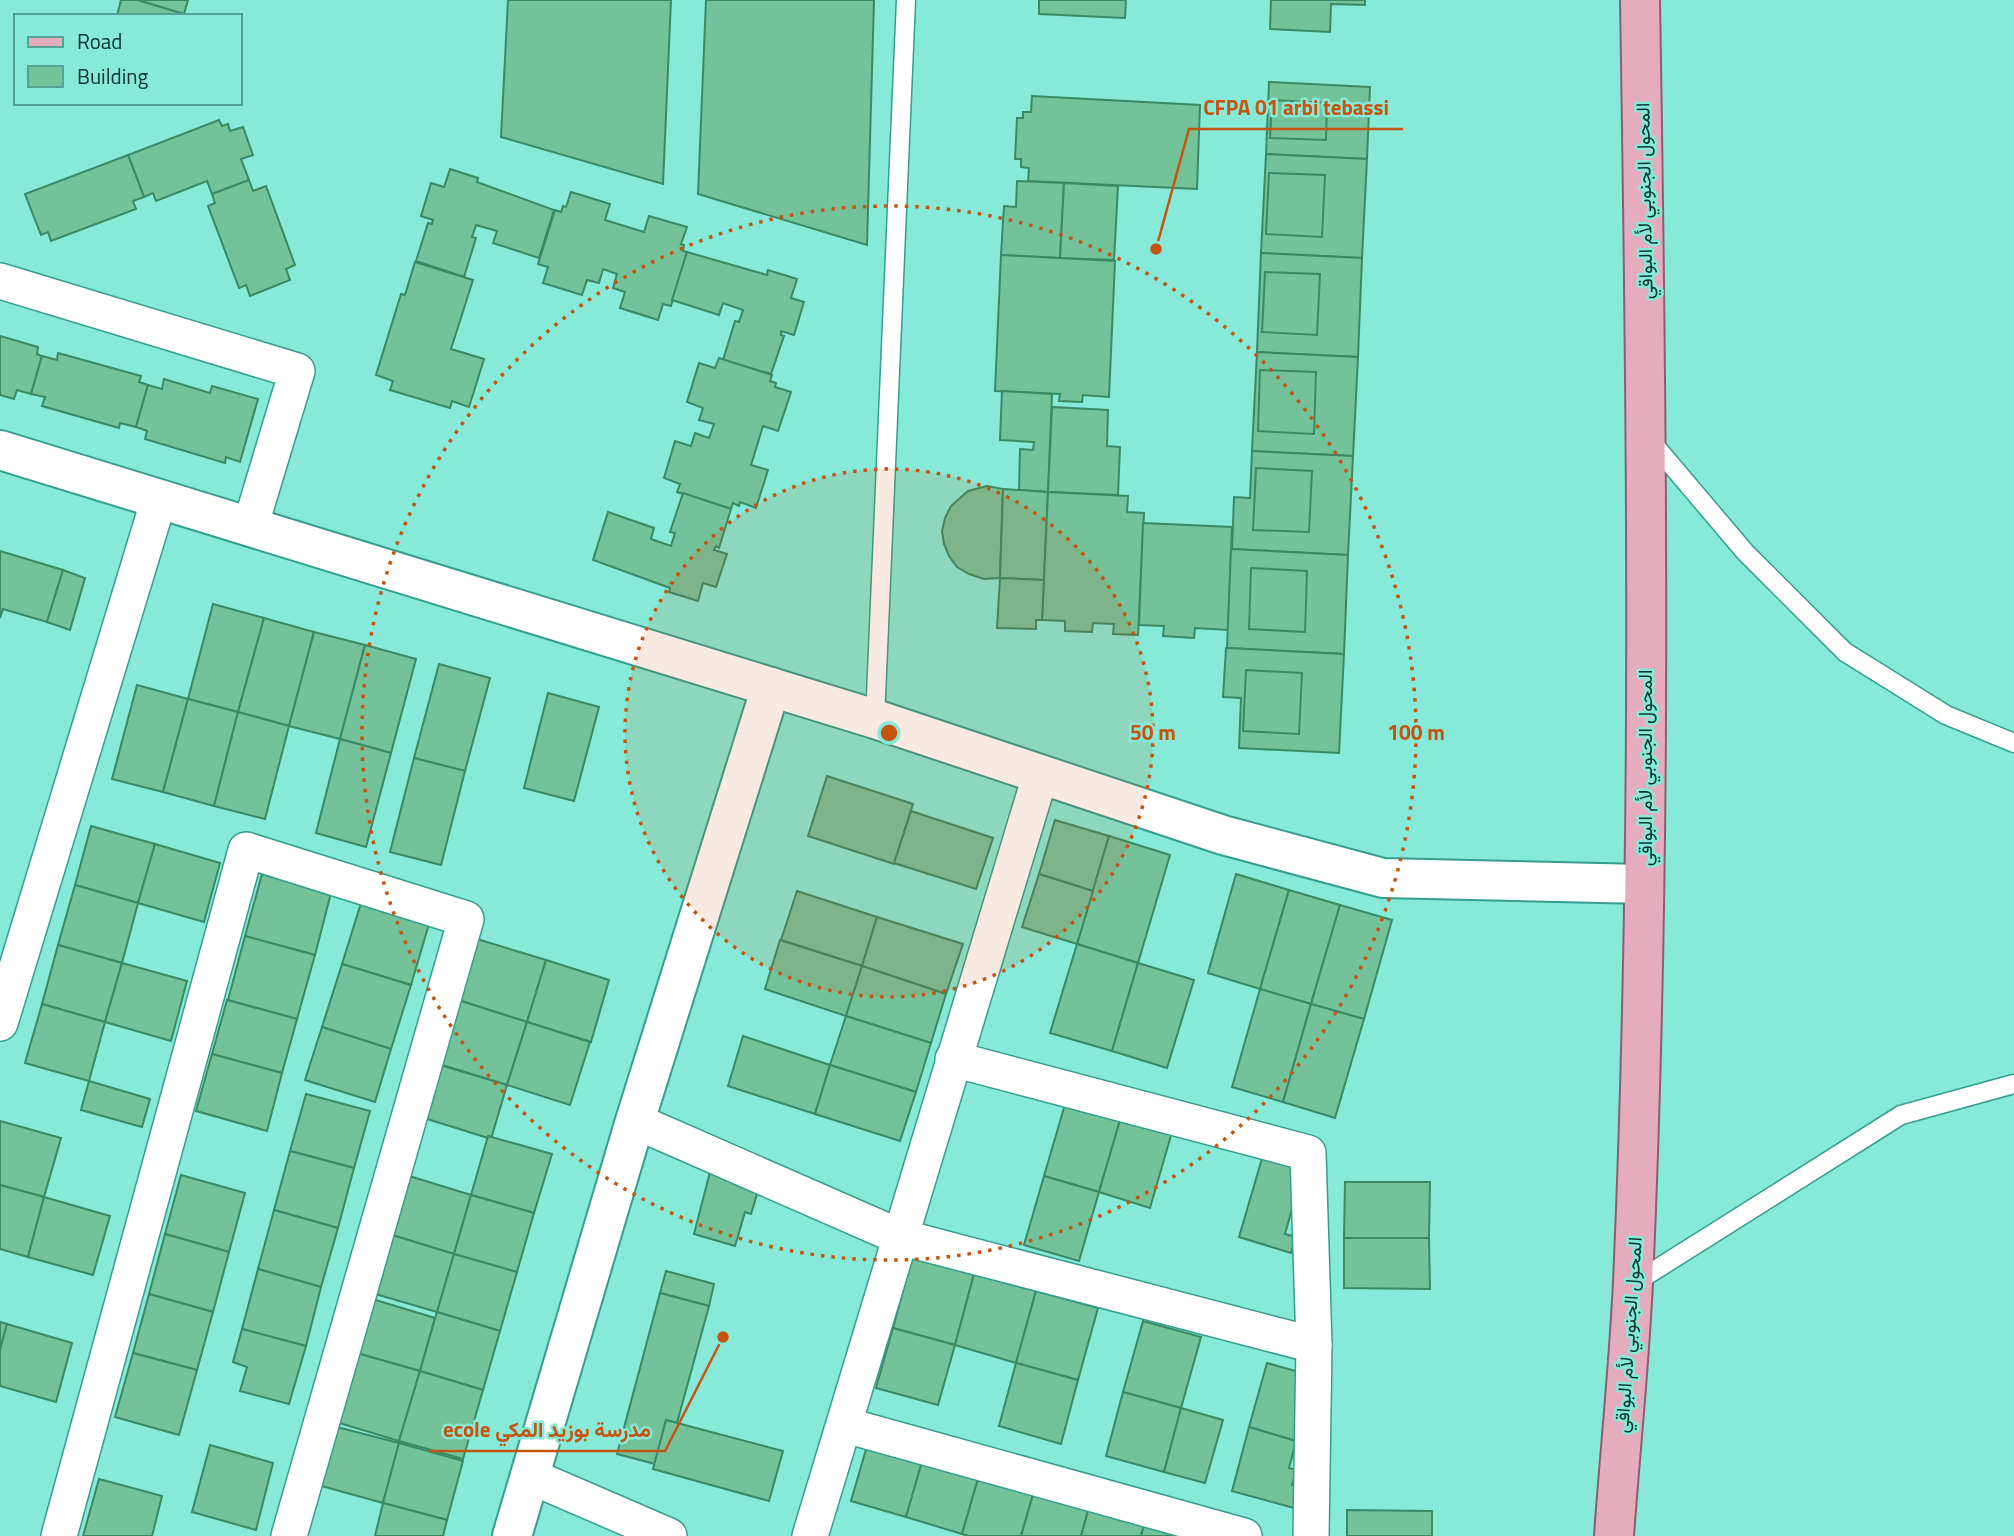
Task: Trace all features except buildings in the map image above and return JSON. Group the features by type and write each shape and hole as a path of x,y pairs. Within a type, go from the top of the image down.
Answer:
{"main road":[{"name":"المحول الجنوبي لأم البواقي","path":"1614,1536 1633,1284 1644,884 1648,438 1640,0"}],"street":[{"path":"0,281 297,371 250,527"},
{"path":"0,450 875,719 1223,835 1384,878 1644,884"},
{"path":"2,1007 159,499"},
{"path":"512,1536 635,1121 771,687"},
{"path":"810,1536 1041,773"},
{"path":"59,1536 246,850 466,919 289,1536"},
{"path":"953,1059 1308,1153 1314,1345 1311,1536"},
{"path":"635,1121 900,1237 1314,1345"},
{"path":"845,1425 1244,1536"},
{"path":"530,1476 669,1536"}],"lane":[{"path":"875,719 906,0"},
{"path":"1648,438 1745,552 1845,652 1946,715 2014,743"},
{"path":"1633,1284 1901,1115 2014,1084"}],"place":[{"name":"CFPA 01 arbi tebassi","path":"1156,249"},
{"name":"ecole مدرسة بوزيد المكي","path":"723,1337"}]}
